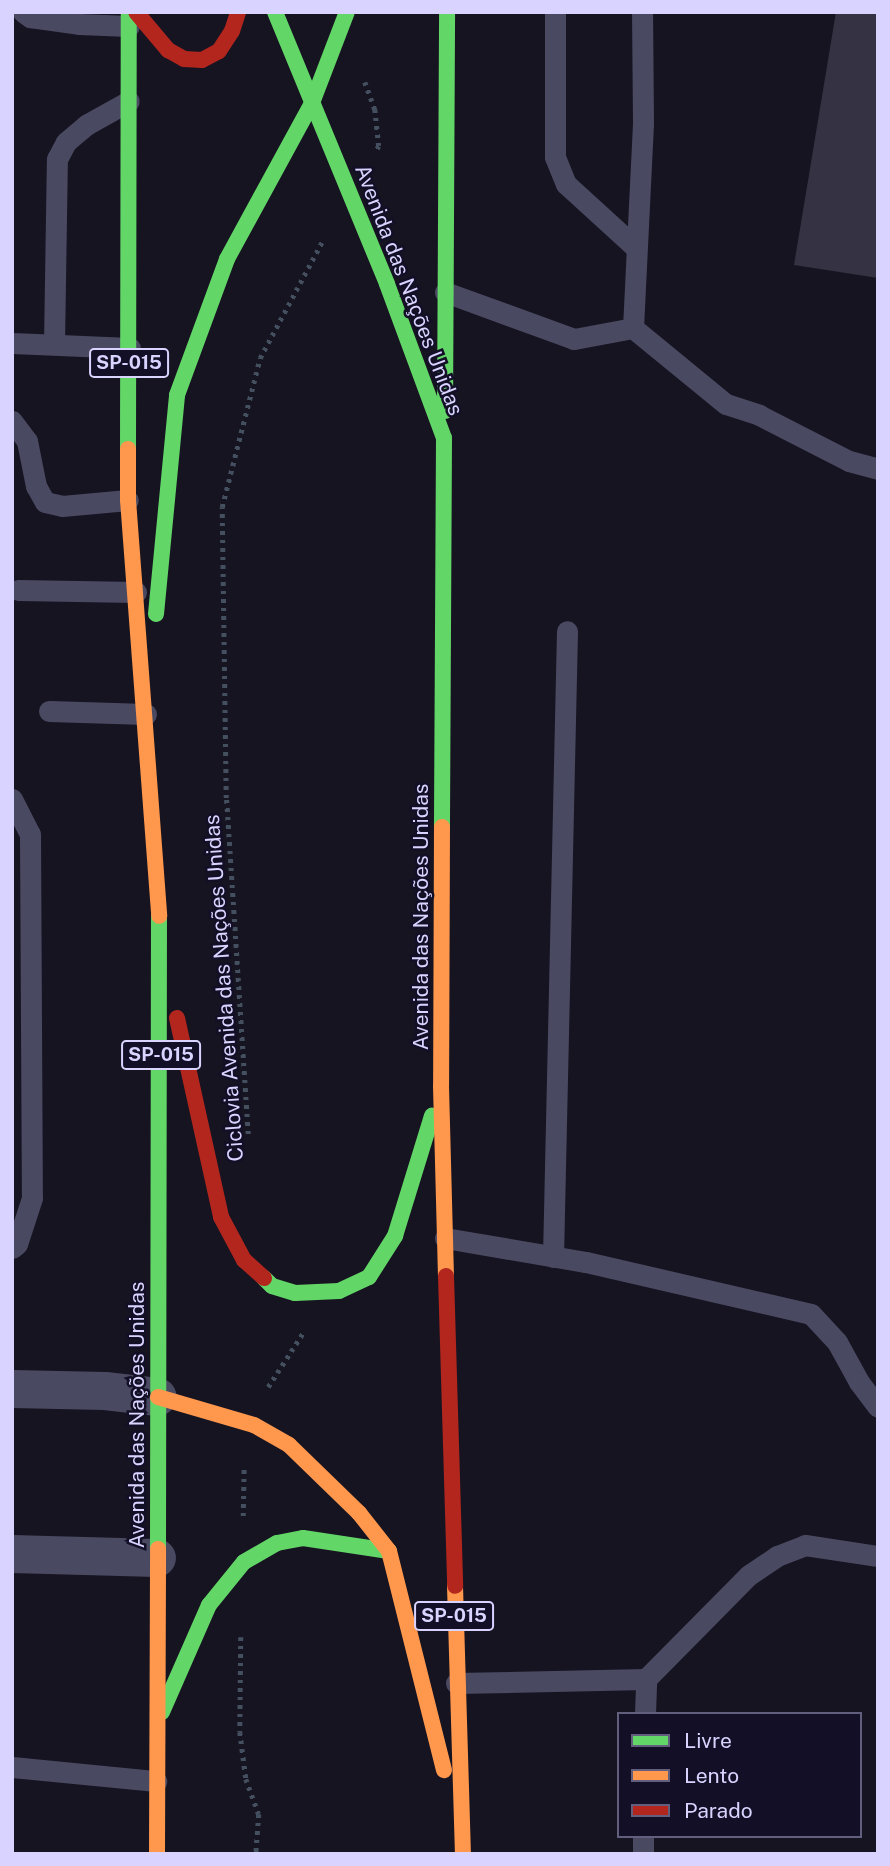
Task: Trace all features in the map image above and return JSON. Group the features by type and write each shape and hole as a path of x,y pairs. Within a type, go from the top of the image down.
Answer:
{"highway":[{"path":"131,17 168,50 184,59 202,60 219,51 232,31 237,12"},
{"name":"Avenida das Nações Unidas","path":"275,12 387,284 444,438 441,1086 456,1683 463,1847"},
{"path":"146,714 177,395 227,259 312,103 347,12"},
{"path":"444,438 447,12"},
{"name":"Avenida das Nações Unidas","path":"131,17 128,500 161,944 157,1854"},
{"path":"161,944 221,1217 244,1260 272,1286 295,1293 339,1291 369,1277 394,1236 441,1086"},
{"path":"158,1397 254,1425 289,1445 322,1474 389,1550 463,1847"},
{"path":"156,1726 209,1605 244,1562 277,1543 303,1538 389,1550"}],"street":[{"path":"12,1389 105,1391 158,1397"},
{"path":"12,1554 157,1559"}],"lane":[{"path":"23,12 30,17 79,24 131,17"},
{"path":"555,12 555,157 566,184 636,248"},
{"path":"633,328 643,123 642,12"},
{"path":"54,344 57,159 66,142 86,125 129,101"},
{"path":"445,292 574,339 633,328 726,404 759,415 849,461 878,469"},
{"path":"12,343 130,348"},
{"path":"12,421 27,440 36,486 45,502 62,506 128,500"},
{"path":"18,590 136,592"},
{"path":"553,1257 567,631"},
{"path":"49,711 146,714"},
{"path":"12,799 30,834 33,1198 17,1244 12,1248"},
{"path":"445,1238 553,1257 811,1314 838,1342 859,1382 878,1407"},
{"path":"645,1712 646,1679 749,1575 776,1556 805,1545 878,1556"},
{"path":"456,1683 646,1679"},
{"path":"12,1767 156,1781"}],"path":[{"path":"375,109 379,146"},
{"name":"Ciclovia Avenida das Nações Unidas","path":"248,1141 226,798 222,507 260,359 323,241"},
{"path":"244,1562 244,1465 267,1389 305,1330 295,1293"},
{"path":"242,1636 240,1732 246,1779 259,1814 256,1854"}],"building":[{"path":"836,12 878,12 878,278 794,265"}],"traffic: fast":[{"path":"128,449 129,12"},
{"path":"275,12 387,284 444,438 442,827"},
{"path":"156,614 177,395 227,259 312,103 347,12"},
{"path":"445,411 447,12"},
{"path":"158,1549 159,916"},
{"path":"264,1278 272,1286 295,1293 339,1291 369,1277 395,1236 432,1116"},
{"path":"162,1712 209,1605 244,1562 277,1543 303,1538 389,1551"}],"traffic: slow":[{"path":"128,449 128,500 159,916"},
{"path":"442,827 441,1086 446,1276"},
{"path":"158,1397 254,1425 289,1445 359,1513 389,1551 444,1770"},
{"path":"157,1854 158,1549"},
{"path":"455,1586 463,1854"}],"traffic: jam":[{"path":"136,12 168,50 184,59 202,60 219,51 232,31 238,12"},
{"path":"177,1018 221,1217 244,1260 264,1278"},
{"path":"446,1276 455,1586"}]}
